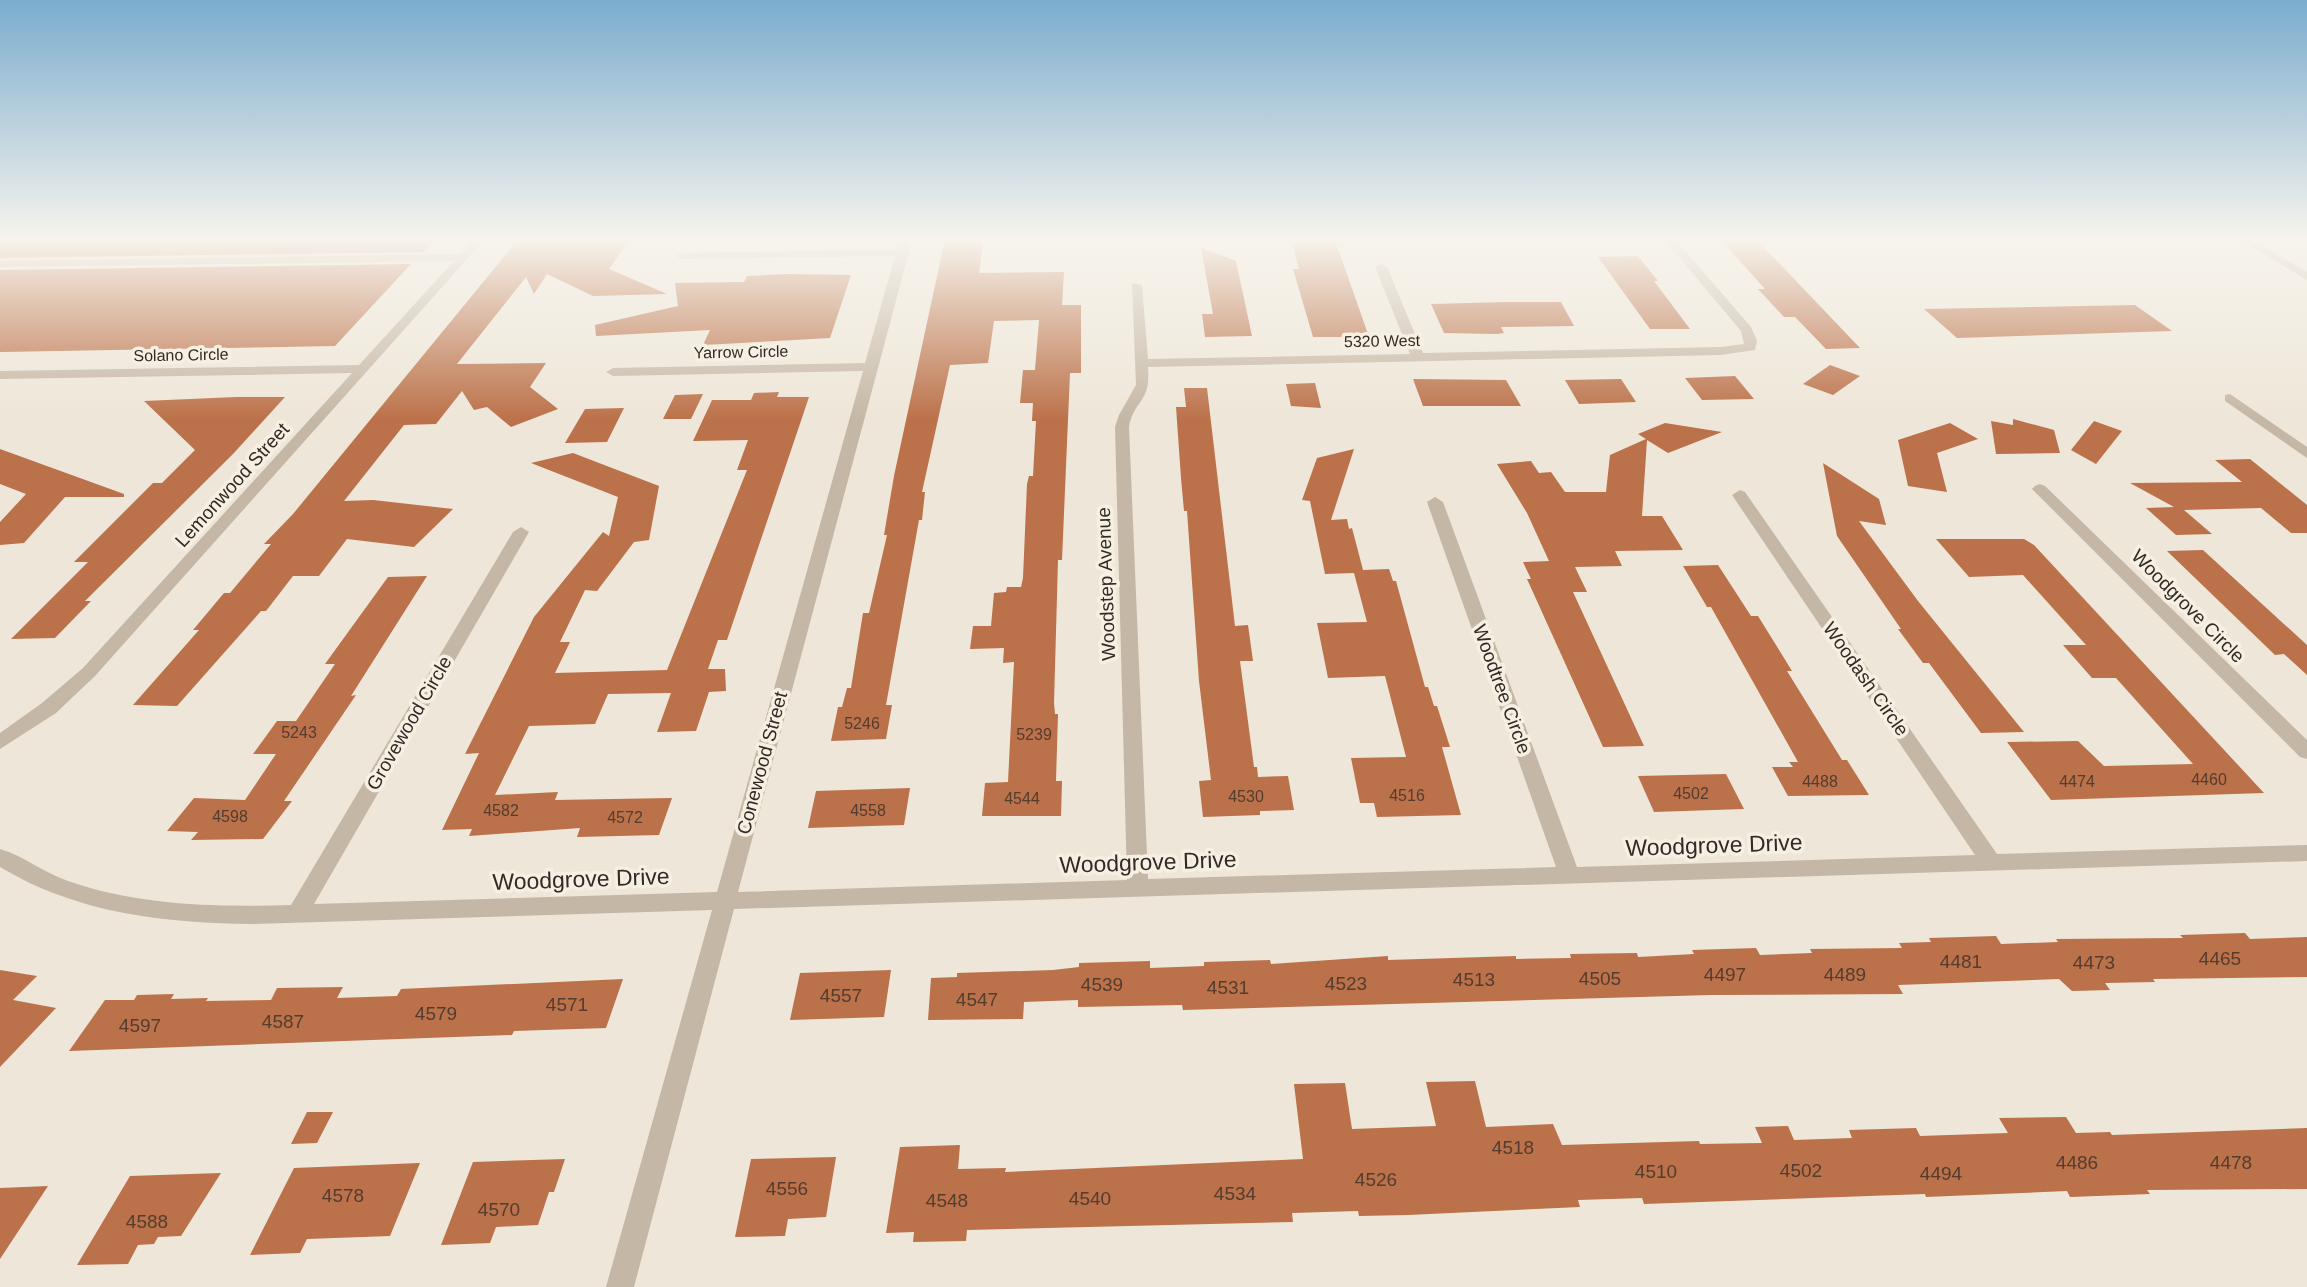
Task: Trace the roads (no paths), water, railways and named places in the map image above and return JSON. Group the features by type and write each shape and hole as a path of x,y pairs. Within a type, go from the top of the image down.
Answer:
{"street":[{"name":"Lemonwood Street","path":"0,742 49,708 89,673 426,299"},
{"name":"Conewood Street","path":"620,1287 889,299"},
{"name":"Woodstep Avenue","path":"1137,299 1141,395 1125,415 1122,427 1138,888"},
{"path":"1394,299 1418,358"},
{"name":"5320 West","path":"1141,363 1721,351 1750,346 1750,336 1720,299"},
{"name":"Yarrow Circle","path":"613,372 870,367"},
{"name":"Solano Circle","path":"0,375 363,369"},
{"path":"2230,398 2307,454"},
{"name":"Woodgrove Circle","path":"2040,489 2307,752"},
{"name":"Woodash Circle","path":"1740,495 1993,863"},
{"name":"Woodtree Circle","path":"1435,502 1570,875"},
{"name":"Grovewood Circle","path":"297,914 521,532"},
{"name":"Woodgrove Drive","path":"0,857 57,886 115,903 206,914 297,914 2307,853"}]}
